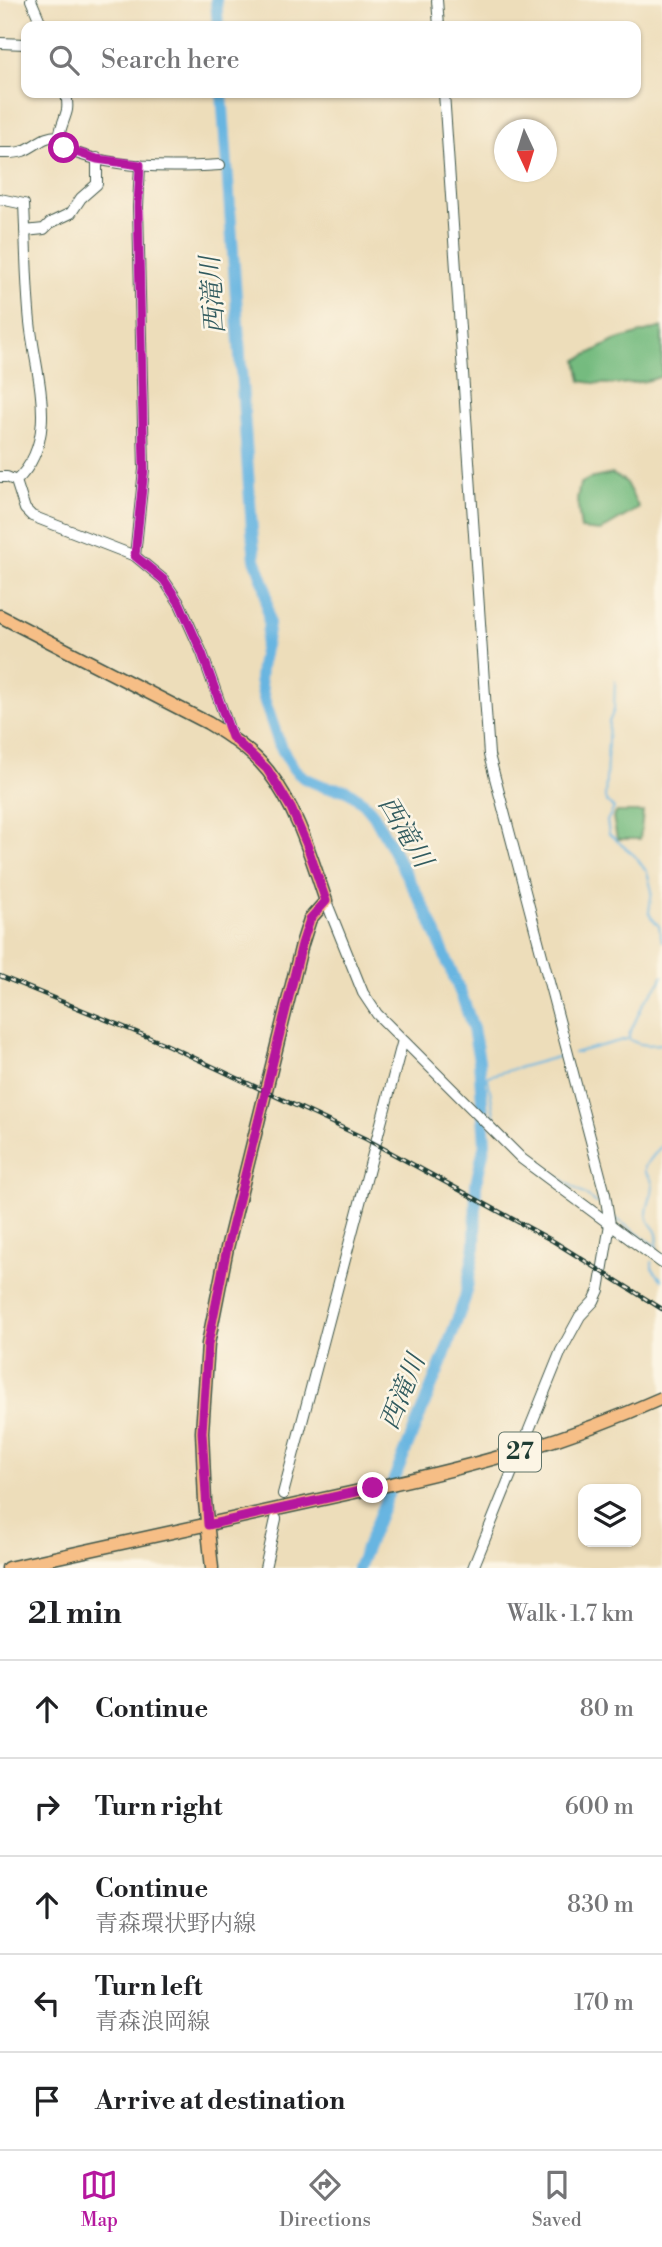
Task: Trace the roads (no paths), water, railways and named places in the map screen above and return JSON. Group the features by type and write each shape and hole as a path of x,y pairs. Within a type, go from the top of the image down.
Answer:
{"main road":[{"path":"0,616 232,737 267,769 284,796 307,845 326,901 310,919 302,944 219,1282 208,1344 202,1432 212,1568"},
{"name":"27","path":"8,1568 486,1462 553,1441 662,1398"}],"street":[{"path":"31,0 41,21"},
{"path":"438,0 439,21"},
{"path":"0,43 21,44"},
{"path":"66,98 67,111 59,136 64,148 97,159 167,168 220,165"},
{"path":"444,98 489,755 605,1194 610,1224 594,1301 580,1317 561,1351 473,1568"},
{"path":"0,153 16,153 43,139 59,136"},
{"path":"25,231 44,229 50,223 71,213 81,198 97,184 97,159"},
{"path":"135,556 143,492 144,457 138,207 140,165"},
{"path":"0,199 24,204 30,323 43,402 43,418 34,456 27,471 16,481"},
{"path":"0,477 16,481 25,509 32,516 135,556 164,580 180,604 202,653 232,737"},
{"path":"326,901 363,993 377,1014 522,1159 662,1263"},
{"path":"283,1493 402,1040"},
{"path":"265,1568 276,1519"}],"waterway":[{"name":"西滝川","path":"216,0 218,21"},
{"name":"西滝川","path":"222,98 252,530 255,559 265,586 269,624 260,680 264,699 280,746 294,769 304,778 325,787 346,790 364,803 374,815 428,915 463,999 479,1060 485,1143 476,1184 475,1246 465,1298 358,1568"},
{"path":"615,681 614,710 609,722 605,798 614,808 607,821 609,834 635,856 647,872 652,891 649,912 659,926 662,941"},
{"path":"662,976 643,1004 629,1035 629,1039 637,1043 662,1044"},
{"path":"574,1053 627,1039"},
{"path":"488,1077 561,1056"},
{"path":"481,1080 488,1078 495,1121 548,1170 597,1203"},
{"path":"656,1251 656,1231 647,1214 653,1187 645,1172 645,1166 662,1145"},
{"path":"615,1218 657,1247"},
{"path":"652,1262 652,1268 662,1280"}],"railway":[{"path":"0,976 165,1044 366,1139 553,1241 662,1309"}]}
